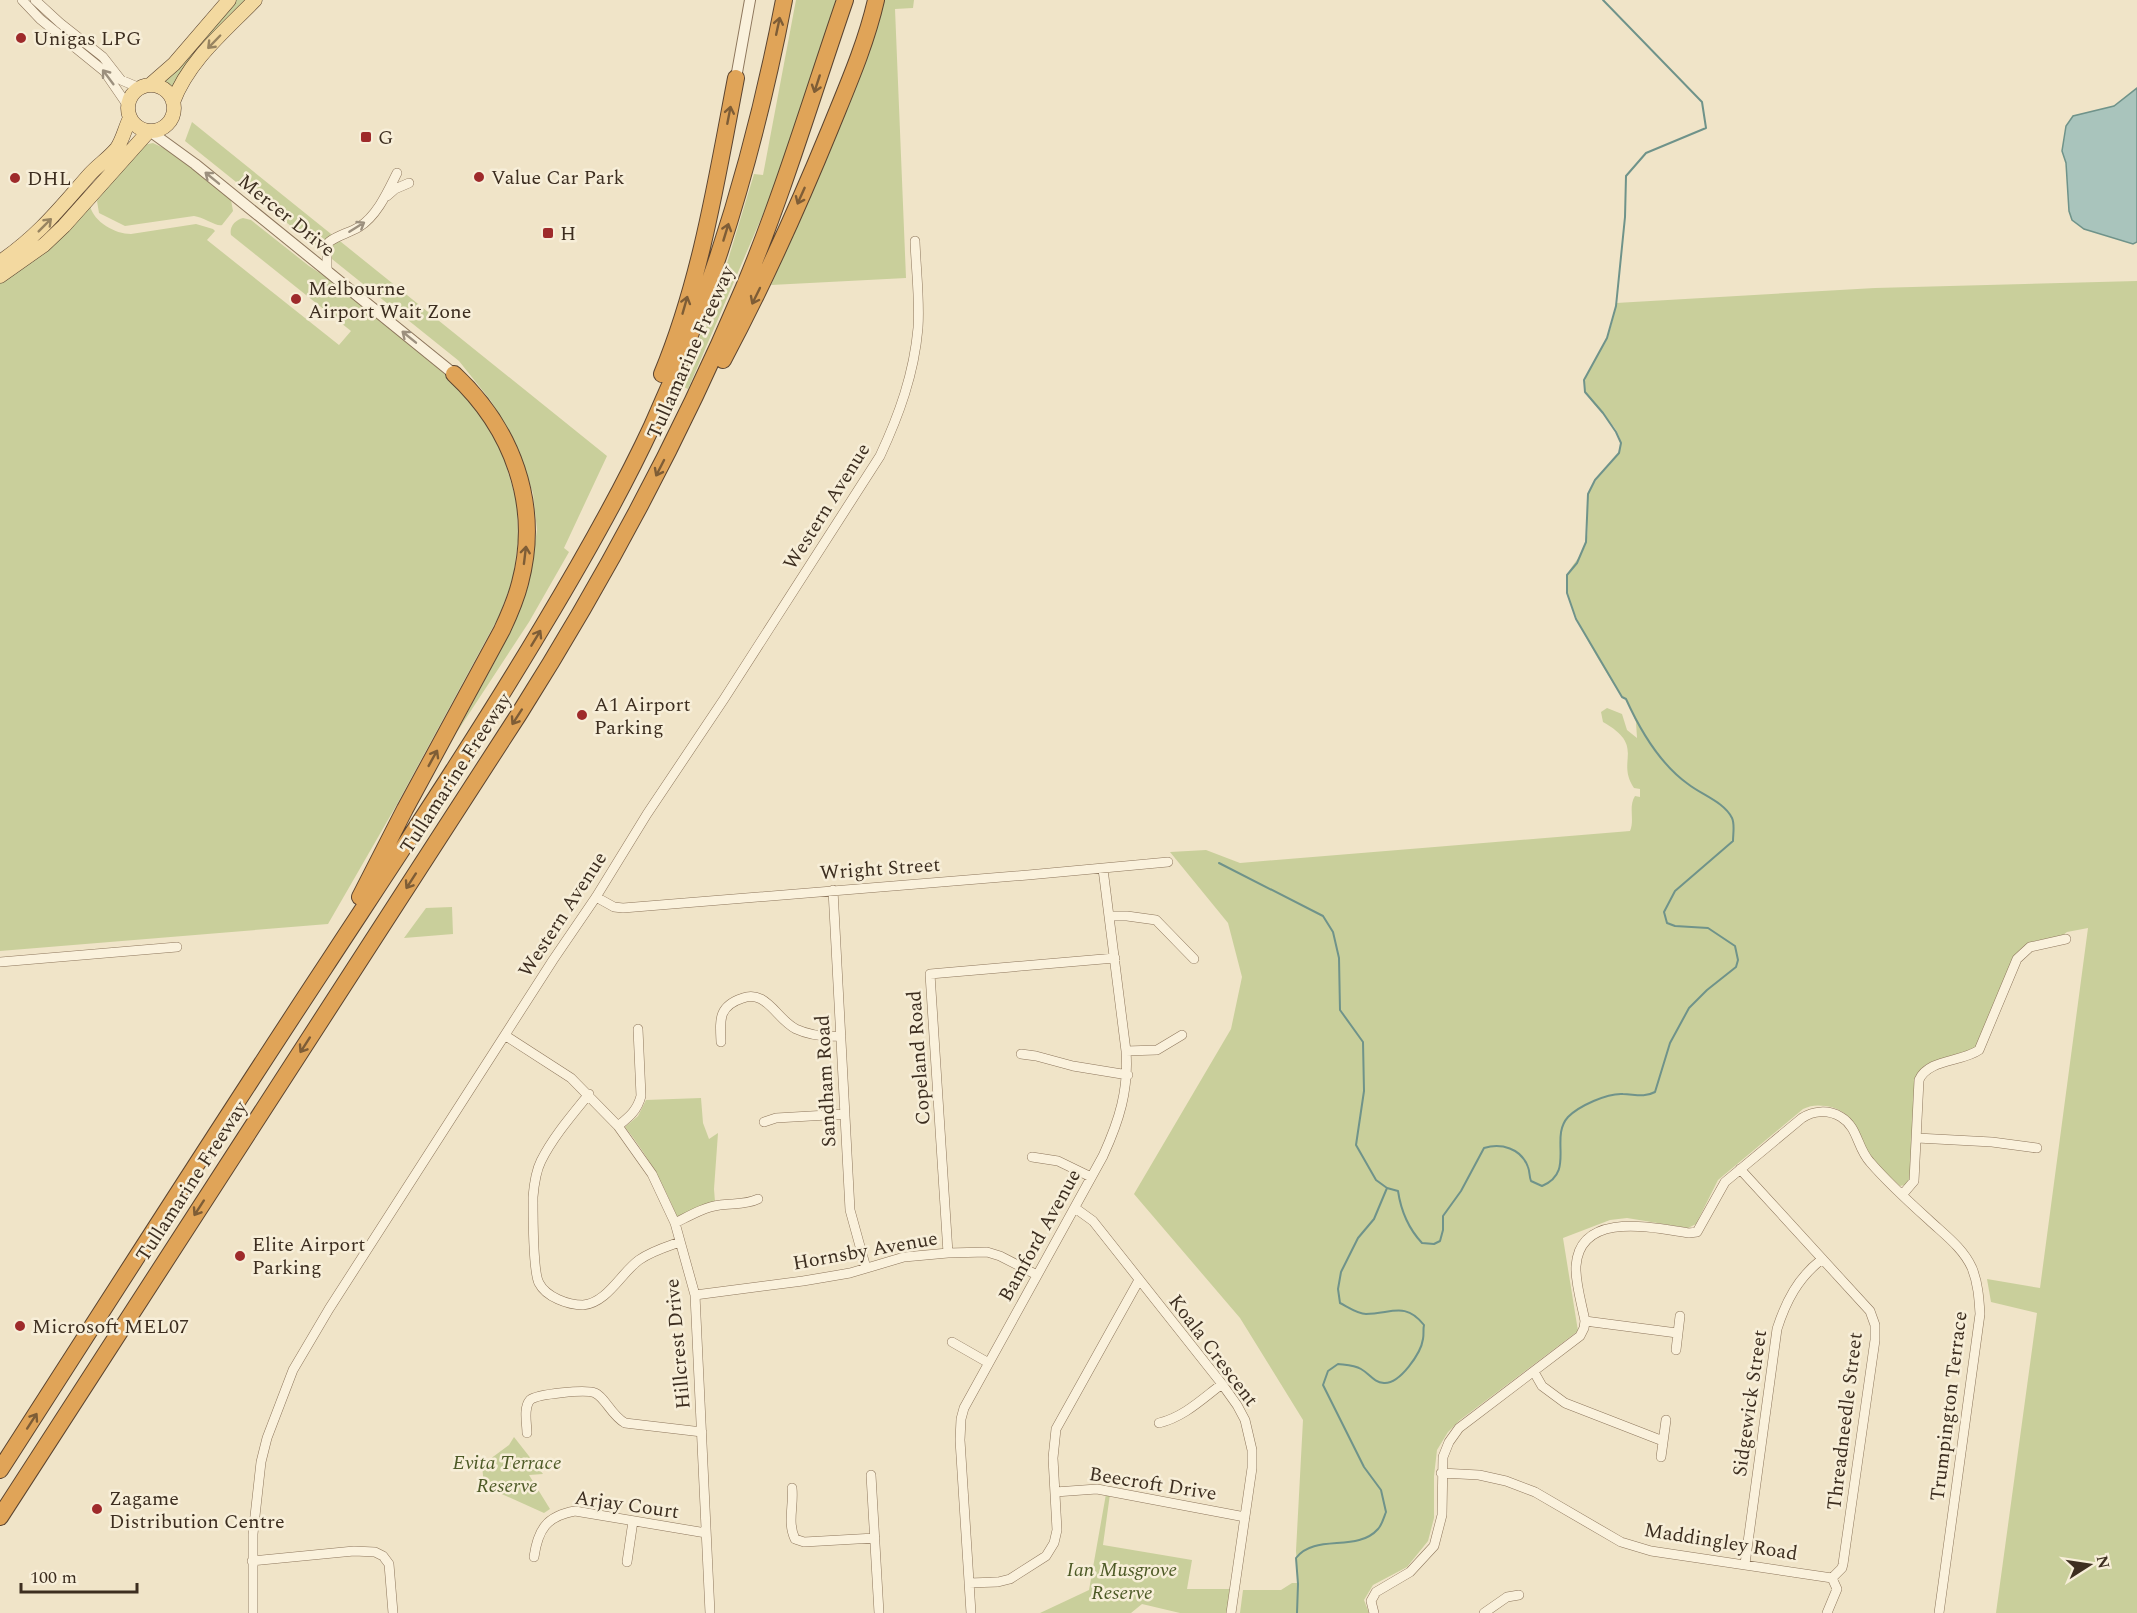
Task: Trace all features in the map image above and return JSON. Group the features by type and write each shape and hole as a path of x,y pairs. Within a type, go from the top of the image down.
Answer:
{"highway":[{"name":"Tullamarine Freeway","path":"0,1470 486,722 564,591 628,476 668,389 694,325 724,240 744,174 784,0"},
{"name":"Tullamarine Freeway","path":"0,1517 548,668 633,520 686,415 740,297 769,223 845,0"},
{"path":"686,415 697,408 766,274 814,169 869,26 876,0"},
{"path":"564,591 633,444 680,326 711,210 736,78"},
{"path":"323,970 405,809 502,630 520,583 526,550 526,518 517,469 509,447 486,407 454,374"}],"main road":[{"path":"0,262 33,237 113,152 120,143 134,92 174,64 229,0"},
{"path":"173,102 181,82 191,69 217,38 255,0"},
{"path":"0,276 23,261 64,226 150,132 161,129 171,121 173,102 165,90 145,86"},
{"path":"129,112 136,126 150,132"}],"street":[{"path":"22,0 40,19 104,71 129,112"},
{"path":"35,0 105,58 121,80 145,86"},
{"path":"736,78 750,0"},
{"name":"Mercer Drive","path":"150,132 195,164 454,374"},
{"path":"327,270 329,242 360,227 381,201 397,173"},
{"path":"381,201 395,189 408,183"},
{"name":"Western Avenue","path":"253,1613 254,1512 261,1462 267,1438 293,1370 329,1309 553,960 596,897 647,814 729,692 884,447 896,420 914,358 918,326 915,241"},
{"name":"Wright Street","path":"596,897 614,907 623,908 1168,861"},
{"name":"Bamford Avenue","path":"971,1613 960,1429 964,1408 987,1362 1103,1156 1120,1115 1128,1075 1103,868"},
{"name":"Sandham Road","path":"833,890 850,1210 866,1268"},
{"path":"1109,916 1156,920 1194,959"},
{"path":"1902,1196 1914,1181 1921,1075 1930,1068 1971,1055 1979,1050 2017,959 2030,947 2066,939"},
{"path":"0,962 177,947"},
{"name":"Copeland Road","path":"948,1253 930,974 1114,958"},
{"path":"721,1042 720,1022 724,1009 734,1001 747,997 762,999 796,1029 821,1037 841,1036"},
{"path":"618,1126 633,1114 641,1096 638,1029"},
{"path":"1126,1051 1157,1050 1182,1035"},
{"name":"Hillcrest Drive","path":"506,1036 553,1065 589,1094 618,1126 652,1174 675,1223 694,1295 710,1613"},
{"path":"1021,1054 1128,1075"},
{"path":"589,1094 562,1128 541,1161 536,1174 533,1197 536,1267 539,1283 552,1296 565,1302 583,1305 599,1300 626,1270 640,1259 680,1242"},
{"name":"Trumpington Terrace","path":"1584,1321 1576,1267 1580,1250 1590,1238 1603,1230 1636,1225 1689,1233 1697,1232 1720,1188 1809,1113 1830,1112 1840,1116 1854,1129 1861,1150 1868,1161 1902,1196 1956,1245 1965,1257 1977,1282 1980,1314 1939,1613"},
{"path":"764,1122 776,1118 845,1114"},
{"path":"1917,1138 1992,1142 2037,1148"},
{"path":"1032,1157 1058,1161 1091,1178"},
{"name":"Threadneedle Street","path":"1740,1169 1870,1311 1875,1325 1875,1340 1843,1564 1832,1578 1837,1589 1827,1613"},
{"path":"675,1223 705,1208 758,1200"},
{"name":"Koala Crescent","path":"1075,1208 1093,1221 1222,1384 1245,1420 1251,1438 1252,1468 1231,1613"},
{"name":"Hornsby Avenue","path":"694,1295 803,1281 866,1268 904,1257 948,1253 987,1252 1037,1275"},
{"name":"Sidgewick Street","path":"1745,1564 1777,1329 1784,1307 1794,1289 1806,1273 1821,1260"},
{"path":"969,1583 998,1582 1010,1579 1046,1556 1054,1543 1057,1530 1053,1458 1056,1429 1139,1280"},
{"path":"1676,1350 1680,1316"},
{"path":"1374,1613 1371,1601 1376,1592 1410,1572 1434,1546 1442,1515 1441,1473 1446,1450 1459,1428 1580,1336 1584,1328 1584,1321 1677,1333"},
{"path":"952,1342 987,1362"},
{"path":"1534,1372 1542,1386 1565,1402 1663,1441"},
{"path":"1159,1423 1185,1413 1222,1384"},
{"path":"527,1433 526,1410 530,1400 540,1395 587,1392 596,1393 615,1417 625,1423 702,1432"},
{"path":"1661,1457 1666,1420"},
{"name":"Maddingley Road","path":"1441,1473 1479,1475 1506,1481 1535,1492 1621,1542 1651,1551 1832,1578"},
{"path":"871,1475 879,1613"},
{"path":"792,1488 790,1520 791,1531 795,1539 804,1542 875,1538"},
{"name":"Beecroft Drive","path":"1055,1492 1097,1489 1245,1517"},
{"name":"Arjay Court","path":"534,1557 541,1532 549,1521 575,1510 706,1533"},
{"path":"627,1562 633,1521"},
{"path":"252,1561 354,1551 375,1552 383,1556 389,1564 393,1613"},
{"path":"1484,1613 1507,1597 1519,1595"}],"green space":[{"path":"234,0 249,0 172,88 164,80"},
{"path":"796,0 836,0 801,111 769,200 688,389 681,386 724,273 754,174 763,175"},
{"path":"884,0 914,0 913,8 895,9 906,278 771,285 846,109"},
{"path":"192,122 607,456 564,548 569,552 529,622 457,732 513,627 528,587 537,530 533,493 516,444 491,401 459,361 185,141"},
{"path":"153,143 172,152 231,200 233,211 222,225 194,216 125,226 99,213 97,201 125,163 143,145"},
{"path":"90,206 101,222 118,232 131,234 196,224 213,229 215,231 207,240 339,345 351,331 231,235 233,224 237,220 243,218 251,220 346,294 348,293 449,376 480,410 504,458 517,503 518,541 513,579 499,616 396,806 328,924 0,951 0,282"},
{"path":"2137,281 2137,1613 1996,1613 2037,1313 1991,1302 1987,1279 2040,1288 2088,928 2035,941 2024,948 1976,1049 1925,1065 1918,1075 1912,1179 1909,1184 1900,1186 1879,1166 1871,1157 1849,1117 1836,1109 1817,1105 1803,1109 1718,1180 1696,1224 1688,1228 1627,1218 1610,1220 1563,1238 1578,1331 1460,1420 1448,1432 1437,1450 1434,1476 1434,1518 1428,1541 1407,1567 1373,1585 1364,1600 1369,1613 1240,1613 1243,1590 1281,1590 1292,1583 1298,1583 1296,1551 1303,1420 1240,1318 1134,1194 1231,1029 1242,977 1228,923 1170,852 1206,850 1240,863 1630,831 1633,800 1635,796 1640,797 1640,789 1634,788 1629,778 1627,746 1624,739 1603,722 1601,712 1607,708 1622,714 1627,730 1637,738 1636,722 1626,699 1622,697 1586,636 1570,601 1567,586 1568,574 1586,543 1589,493 1596,480 1620,450 1621,444 1616,430 1589,398 1585,386 1588,373 1607,339 1616,303 1875,288"},
{"path":"452,907 453,934 404,938 426,908"},
{"path":"701,1098 703,1123 709,1139 718,1133 715,1202 677,1217 654,1170 625,1127 638,1116 646,1100"},
{"name":"Evita Terrace Reserve","path":"514,1437 543,1474 529,1475 550,1509 544,1513 484,1486 482,1465 509,1445"},
{"name":"Ian Musgrove Reserve","path":"1106,1494 1110,1494 1103,1545 1192,1560 1187,1589 1230,1589 1228,1613 1180,1613 1142,1604 1131,1613 1040,1613 1089,1590"}],"water":[{"path":"2137,88 2137,242 2133,244 2084,229 2072,220 2069,211 2066,163 2062,151 2066,126 2073,116 2114,106"}],"waterway":[{"path":"1297,1613 1296,1558 1314,1546 1348,1542 1369,1536 1382,1523 1386,1512 1381,1490 1364,1467 1323,1385 1328,1371 1338,1364 1350,1365 1361,1369 1377,1381 1390,1382 1397,1379 1409,1367 1423,1339 1424,1325 1410,1313 1397,1310 1363,1314 1340,1303 1338,1289 1341,1272 1358,1238 1374,1219 1387,1188 1398,1191 1406,1219 1422,1243 1434,1244 1440,1241 1443,1216 1461,1191 1484,1148 1497,1146 1510,1148 1521,1155 1525,1161 1531,1181 1542,1186 1552,1180 1558,1172 1561,1135 1568,1117 1601,1098 1616,1094 1643,1095 1655,1092 1670,1043 1689,1008 1736,967 1738,960 1735,946 1708,928 1675,926 1667,923 1664,912 1675,891 1733,841 1732,818 1724,807 1678,776 1652,746 1626,699 1622,697 1576,619 1567,593 1567,575 1577,563 1586,542 1588,494 1595,480 1619,453 1621,443 1603,413 1585,392 1584,380 1607,338 1616,306 1625,217 1626,176 1646,153 1706,128 1702,102 1603,0"},
{"path":"1219,863 1323,916 1333,932 1339,958 1340,1010 1363,1042 1364,1091 1356,1145 1376,1180 1387,1188"}],"place":[{"name":"Unigas LPG","path":"21,38"},
{"name":"G","path":"366,137"},
{"name":"Value Car Park","path":"479,177"},
{"name":"DHL","path":"15,178"},
{"name":"H","path":"548,233"},
{"name":"Melbourne Airport Wait Zone","path":"296,299"},
{"name":"A1 Airport Parking","path":"582,715"},
{"name":"Elite Airport Parking","path":"240,1256"},
{"name":"Microsoft MEL07","path":"20,1326"},
{"name":"Zagame Distribution Centre","path":"97,1509"}]}
